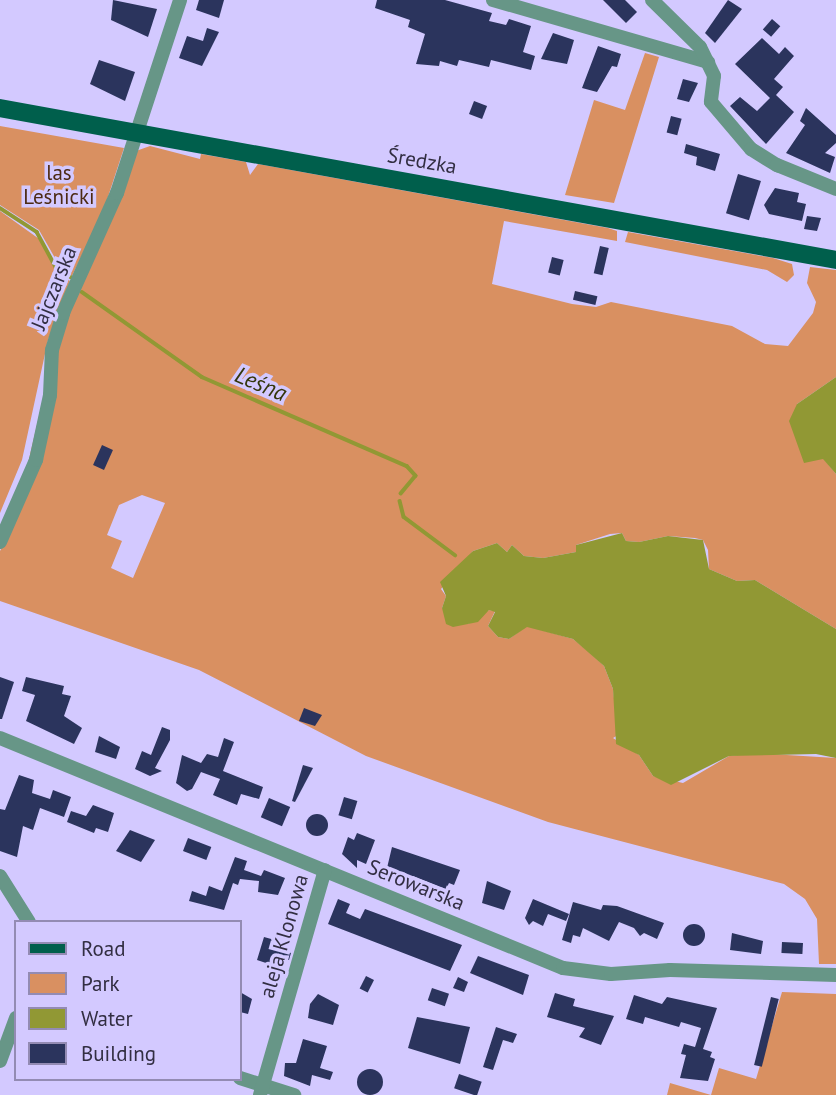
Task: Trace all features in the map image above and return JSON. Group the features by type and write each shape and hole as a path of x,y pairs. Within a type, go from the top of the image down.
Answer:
{"main road":[{"name":"Średzka","path":"0,108 836,260"}],"street":[{"name":"Jajczarska","path":"0,542 36,460 50,396 52,350 63,313 117,193 180,0"},
{"path":"493,0 708,62"},
{"path":"652,0 699,47 715,76 711,102 751,149 777,165 836,188"},
{"name":"Serowarska","path":"0,738 563,968 611,974 670,970 836,975"},
{"name":"aleja Klonowa","path":"261,1090 325,870"},
{"path":"0,876 28,920"},
{"path":"0,1061 14,1023"},
{"path":"242,1079 261,1090 294,1095"}],"green space":[{"path":"645,53 659,57 614,203 565,195 594,100 625,110"},
{"name":"las Leśnicki","path":"0,126 124,148 104,209 72,276 59,265 39,230 0,205"},
{"path":"150,146 200,159 201,154 246,162 250,175 258,164 608,228 617,231 617,241 504,221 492,284 572,304 596,307 611,302 732,326 765,344 788,346 813,313 816,302 807,283 810,267 836,270 836,377 797,404 823,458 836,474 836,629 755,580 737,581 709,569 708,550 703,540 695,538 668,536 639,542 626,541 622,533 610,534 576,545 576,552 543,558 524,556 512,545 507,552 497,543 473,551 441,589 446,596 442,608 460,624 468,624 489,610 495,611 488,626 498,637 509,639 527,626 573,639 589,652 604,666 613,689 618,735 613,738 639,755 653,776 683,783 729,756 755,753 836,758 836,964 819,964 817,919 805,899 784,884 548,822 366,756 199,670 0,601 0,551 13,527 55,348 136,151","holes":["142,495 165,503 133,578 111,568 122,541 107,535 119,505"]},
{"name":"las Leśnicki","path":"0,211 42,241 56,271 70,281 48,340 22,460 0,513"},
{"path":"628,232 773,258 792,264 794,275 787,282 767,270 625,242"},
{"path":"782,992 836,994 836,1095 711,1095 719,1068 756,1079"},
{"path":"670,1083 711,1095 667,1095"}],"water":[{"path":"836,377 836,474 823,459 804,463 789,421 797,404"},
{"path":"622,533 626,541 639,542 668,536 703,540 709,569 737,581 755,580 836,629 836,758 816,754 729,756 671,785 653,776 639,755 616,744 613,689 604,666 573,639 527,627 509,639 498,637 488,626 495,612 489,610 478,622 453,627 446,624 442,608 446,596 440,582 473,551 497,543 507,552 512,545 524,556 543,558 576,552 576,545"}],"building":[{"path":"113,0 157,9 148,37 111,20"},
{"path":"199,0 224,0 219,18 196,10"},
{"path":"377,0 445,0 492,13 489,21 506,25 509,19 531,26 523,52 535,56 531,70 491,60 489,67 459,60 457,66 440,61 439,66 416,64 425,34 408,27 410,20 375,8"},
{"path":"603,0 625,0 637,12 626,23"},
{"path":"728,0 742,9 715,43 705,33"},
{"path":"772,19 780,26 771,37 763,30"},
{"path":"207,28 219,32 202,66 179,58 187,36 203,41"},
{"path":"553,33 574,40 567,64 541,59"},
{"path":"762,38 779,54 785,47 794,56 774,79 783,87 776,95 794,112 766,144 730,106 740,97 757,111 770,98 735,64"},
{"path":"598,46 621,54 617,67 612,66 597,92 582,88"},
{"path":"99,60 135,72 125,101 90,84"},
{"path":"683,79 698,83 689,102 677,99"},
{"path":"474,101 487,106 482,119 469,114"},
{"path":"806,108 836,135 836,143 825,153 835,157 830,173 786,153 805,125 800,121"},
{"path":"671,116 682,119 677,135 667,132"},
{"path":"686,144 720,154 715,171 696,165 697,157 684,153"},
{"path":"738,174 761,181 749,220 726,213"},
{"path":"775,188 799,193 797,202 806,204 802,221 769,214 764,205"},
{"path":"807,216 821,218 817,231 804,229"},
{"path":"600,246 609,248 602,275 594,273"},
{"path":"552,257 564,260 560,275 548,273"},
{"path":"575,291 597,296 595,305 573,300"},
{"path":"102,445 113,450 104,470 93,465"},
{"path":"0,677 14,682 2,719 0,719"},
{"path":"26,677 64,686 62,694 71,696 64,716 82,728 74,744 26,721 35,695 22,691"},
{"path":"304,708 322,715 315,726 299,721"},
{"path":"162,727 170,730 170,740 155,768 162,771 150,776 135,769 142,751 151,755"},
{"path":"99,736 120,747 116,759 95,752"},
{"path":"224,738 234,742 223,771 263,787 259,799 241,794 237,805 213,795 220,779 201,772 192,789 187,791 176,783 182,755 201,763 207,754 218,757"},
{"path":"303,765 313,768 295,802 292,801"},
{"path":"19,775 34,780 32,793 50,799 53,790 71,797 64,817 40,808 33,830 23,826 17,857 0,851 0,809 5,810"},
{"path":"344,797 357,801 352,819 338,815"},
{"path":"269,798 290,807 282,826 261,817"},
{"path":"93,805 114,813 108,832 96,828 94,833 67,822 71,811 86,816"},
{"path":"313,814 321,814 328,821 328,829 321,836 313,836 306,829 306,821"},
{"path":"130,830 155,840 141,862 116,851"},
{"path":"357,833 375,840 366,864 357,860 357,868 342,854 348,837 354,840"},
{"path":"188,838 211,847 206,860 183,851"},
{"path":"392,847 460,870 454,885 449,883 446,889 413,876 398,878 387,868"},
{"path":"235,857 247,861 244,870 261,876 264,870 285,878 278,895 258,892 259,881 240,879 238,885 233,883 224,910 189,901 192,891 206,896 209,886 222,891"},
{"path":"487,881 511,891 504,910 482,903"},
{"path":"338,899 350,904 346,913 360,919 365,909 462,945 450,971 328,924"},
{"path":"533,899 569,914 566,921 548,914 543,926 533,921 529,925 525,918"},
{"path":"573,902 601,910 603,905 617,906 664,923 657,939 644,933 640,936 634,928 619,922 609,941 583,928 580,937 573,935 571,943 562,940"},
{"path":"694,924 702,927 705,935 702,943 694,946 686,943 683,935 686,927"},
{"path":"732,933 763,941 761,954 730,950"},
{"path":"264,937 282,942 280,949 291,953 289,960 278,958 275,966 257,960"},
{"path":"782,942 803,943 802,954 781,953"},
{"path":"478,956 529,975 523,995 470,973"},
{"path":"366,976 374,980 368,993 360,988"},
{"path":"458,977 468,982 464,992 453,988"},
{"path":"432,988 449,994 445,1006 428,1000"},
{"path":"242,993 252,999 248,1014 242,1012"},
{"path":"555,993 575,999 573,1006 614,1016 601,1045 579,1037 585,1028 547,1017"},
{"path":"318,994 339,1005 333,1025 308,1018 310,1004"},
{"path":"634,995 662,1004 667,997 717,1008 703,1049 712,1052 710,1057 715,1059 708,1081 680,1078 686,1055 681,1054 684,1044 695,1047 701,1028 681,1022 679,1027 645,1017 643,1024 626,1019"},
{"path":"771,997 779,999 762,1067 754,1065"},
{"path":"417,1017 470,1027 460,1064 408,1048"},
{"path":"496,1027 517,1034 513,1043 503,1040 493,1070 483,1067"},
{"path":"303,1039 327,1046 320,1068 333,1072 330,1080 312,1075 310,1086 284,1076 285,1063 296,1063"},
{"path":"370,1069 379,1073 383,1082 379,1091 370,1095 361,1091 357,1082 361,1073"},
{"path":"459,1074 482,1082 477,1095 454,1088"}],"waterway":[{"name":"Leśna","path":"0,208 37,232 57,269 71,277"},
{"name":"Leśna","path":"82,292 202,377 407,466 416,476 401,494"},
{"name":"Leśna","path":"400,501 404,517 455,555"}]}
